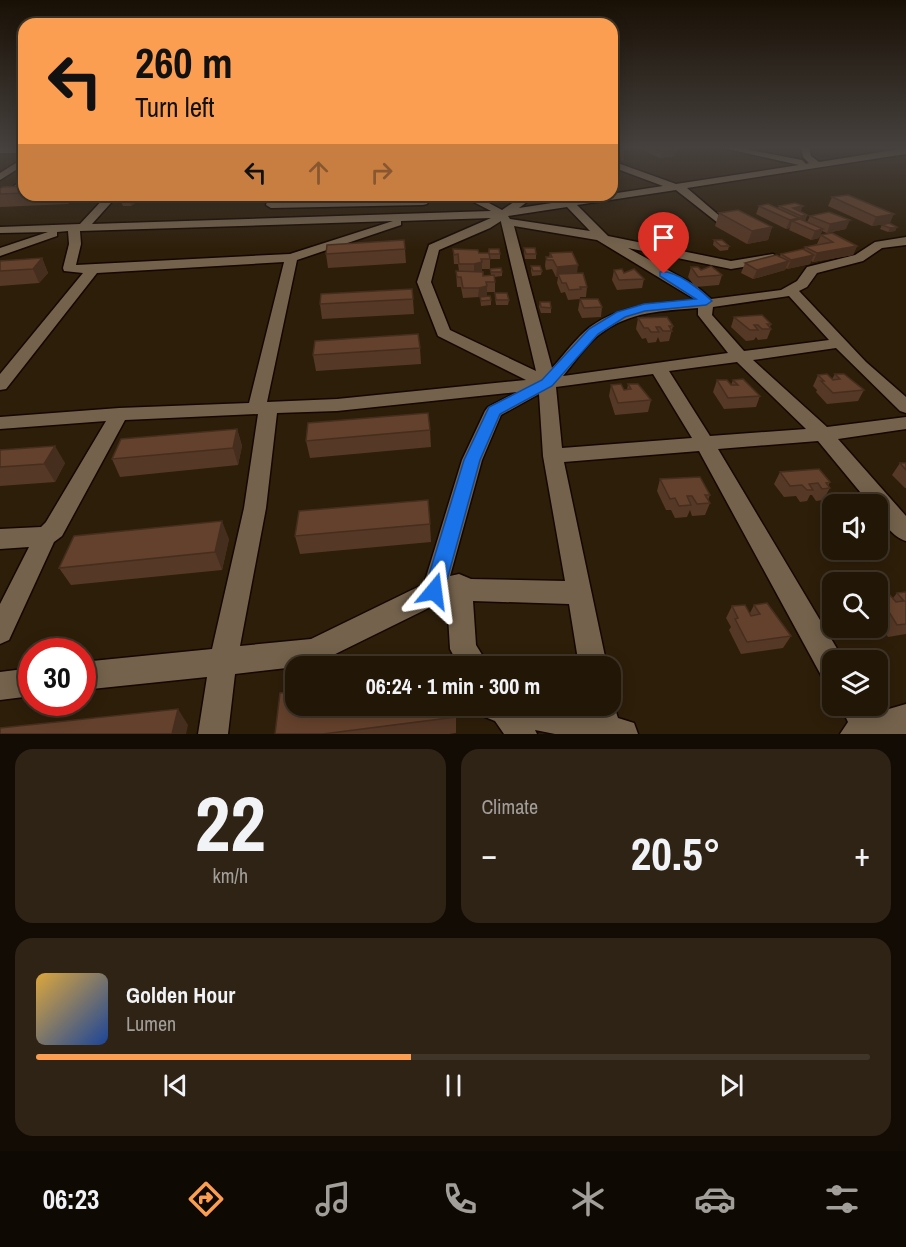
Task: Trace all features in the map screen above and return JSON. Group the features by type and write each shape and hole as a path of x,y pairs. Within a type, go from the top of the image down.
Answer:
{"street":[{"path":"662,181 678,187 717,220"},
{"path":"618,196 714,181"},
{"path":"0,201 18,187"},
{"path":"0,252 78,227 106,201"},
{"path":"272,201 271,205 424,201"},
{"path":"480,201 488,204 504,218 547,383 553,456 591,656"},
{"path":"504,218 524,201"},
{"path":"547,383 442,333 424,282 433,248 504,218 589,201"},
{"path":"348,219 349,204"},
{"path":"570,204 604,239 690,288 706,301"},
{"path":"78,227 69,268 92,270 291,258 412,218"},
{"path":"0,230 348,219 504,218 731,265 787,255"},
{"path":"468,656 463,649 446,588 472,460 494,411 547,383 594,331 621,315 644,308 706,301 738,301 792,291 802,284 812,270 859,258 879,245 906,241"},
{"path":"213,734 223,661 255,508 263,408 291,258"},
{"path":"0,385 92,270"},
{"path":"792,291 841,344 906,407"},
{"path":"706,301 705,315 739,356 823,434 906,532"},
{"path":"0,423 119,414 337,405 547,383 657,366 841,344"},
{"path":"657,366 705,444 822,650"},
{"path":"0,630 46,536 54,529 119,414"},
{"path":"553,456 823,434 906,423"},
{"path":"0,539 46,536"},
{"path":"96,675 313,652 446,588 580,593"},
{"path":"0,686 18,684"},
{"path":"507,716 522,734"},
{"path":"554,716 609,726"},
{"path":"857,716 862,732 906,719"}],"building":[{"path":"18,186 18,193 0,194 0,189"},
{"path":"848,195 894,214 876,217 832,197"},
{"path":"795,203 803,206 793,208 807,215 801,216 779,206"},
{"path":"768,204 799,218 790,220 759,206"},
{"path":"738,210 772,227 752,231 719,213"},
{"path":"829,212 850,220 830,224 810,216"},
{"path":"800,219 823,229 815,231 792,221"},
{"path":"889,223 897,227 890,228 882,225"},
{"path":"832,233 857,246 817,253 805,247 833,242 821,235"},
{"path":"404,240 405,249 326,254 327,245"},
{"path":"714,240 722,240 729,246 721,246"},
{"path":"524,248 535,248 536,254 526,254"},
{"path":"453,249 478,250 479,253 489,253 490,259 481,259 482,262 474,264 459,264 458,254 454,255"},
{"path":"489,249 499,249 500,254 489,254"},
{"path":"803,249 814,255 791,260 781,254"},
{"path":"572,252 578,265 557,267 553,260 547,260 546,257 552,257 550,253"},
{"path":"776,255 789,261 757,270 745,263"},
{"path":"42,258 33,269 0,271 0,261"},
{"path":"531,266 540,266 542,271 533,271"},
{"path":"711,266 722,275 698,277 691,267 698,267 701,270"},
{"path":"501,268 502,272 491,272 490,269"},
{"path":"622,269 624,273 634,269 644,279 619,280 614,270"},
{"path":"456,271 483,272 483,276 494,275 495,282 486,282 487,286 479,288 463,288 461,277 457,277"},
{"path":"583,273 587,287 569,290 566,283 562,283 558,274"},
{"path":"412,289 413,299 320,304 321,294"},
{"path":"495,293 507,293 509,300 496,300"},
{"path":"490,296 491,300 481,301 480,297"},
{"path":"580,299 598,299 602,307 584,308"},
{"path":"540,302 550,302 551,308 541,307"},
{"path":"762,315 771,324 767,324 771,329 762,329 754,325 758,330 750,330 734,317"},
{"path":"667,317 673,326 669,326 672,331 663,331 660,327 656,327 659,332 651,332 648,328 644,328 638,318"},
{"path":"418,334 420,348 313,355 315,341"},
{"path":"827,374 833,380 840,379 835,374 844,374 864,390 833,393 818,375"},
{"path":"743,379 760,396 728,398 717,380 727,380 731,385 738,385 733,380"},
{"path":"621,384 624,390 631,389 628,384 638,384 651,400 618,403 611,385"},
{"path":"428,413 430,430 306,441 308,423"},
{"path":"237,429 233,448 112,459 121,439"},
{"path":"55,446 44,464 0,467 0,450"},
{"path":"819,469 830,482 826,483 830,488 822,489 818,483 809,484 813,490 807,490 802,485 790,486 780,472"},
{"path":"700,477 710,495 705,495 710,503 697,504 692,496 687,496 691,505 679,506 675,498 670,499 660,479"},
{"path":"428,500 430,524 295,536 299,511"},
{"path":"222,521 215,552 59,568 74,536"},
{"path":"906,592 906,624 897,625 888,610 888,593 896,602 904,601 897,593"},
{"path":"767,603 791,636 747,642 735,619 738,618 732,606 745,605 751,616 760,614 754,605"},
{"path":"280,693 285,693 285,716 456,717 323,734 275,734"},
{"path":"178,709 172,734 0,734 0,728"}],"route":[{"path":"434,591 472,460 494,411 547,383 594,331 621,315 644,308 706,301 690,288 664,274"}]}
